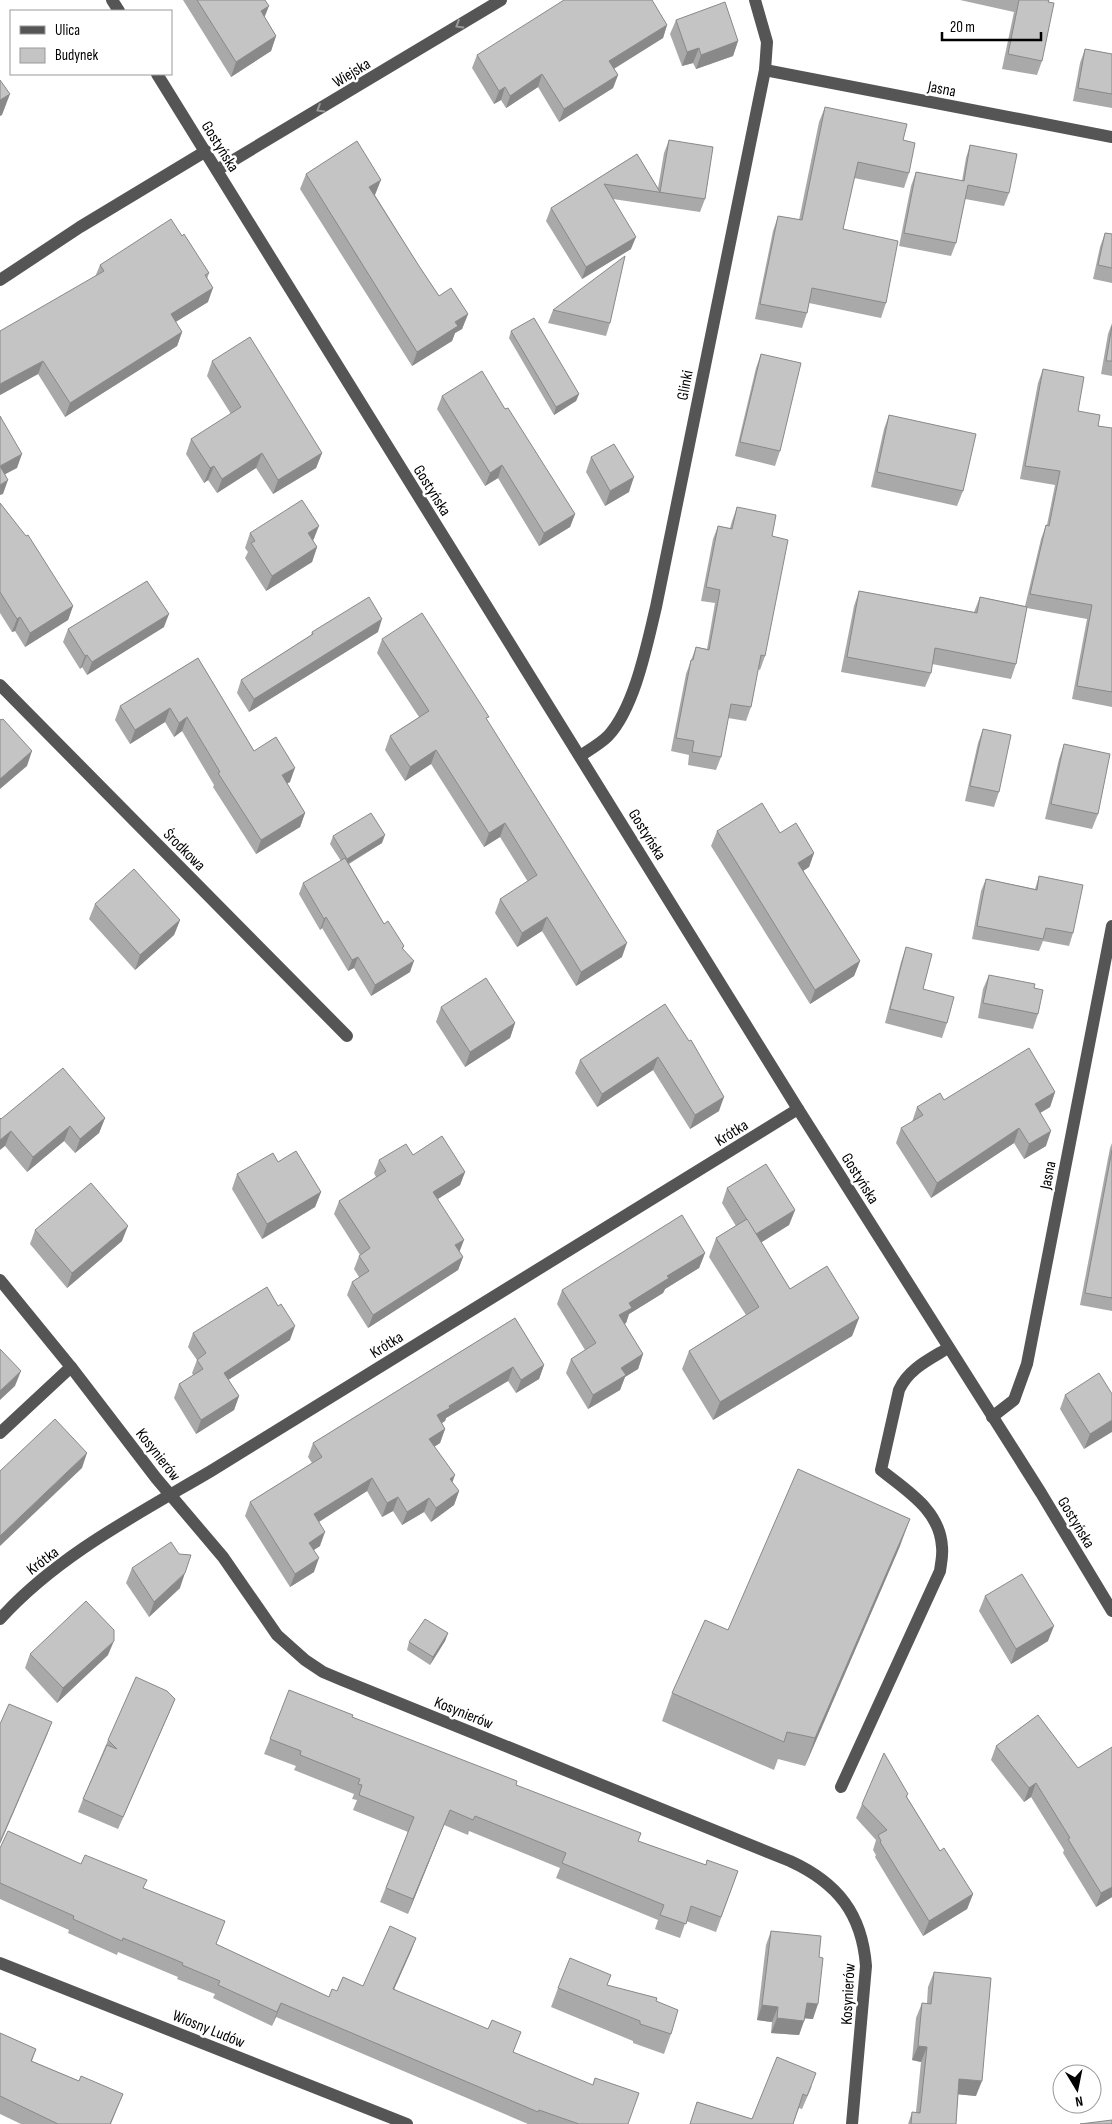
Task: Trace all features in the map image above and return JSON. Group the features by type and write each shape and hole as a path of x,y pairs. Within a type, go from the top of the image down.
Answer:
{"street":[{"name":"Wiejska","path":"217,170 500,0"},
{"name":"Glinki","path":"580,756 607,737 614,728 628,700 645,655 766,70 767,42 755,0"},
{"name":"Jasna","path":"766,70 1112,137"},
{"name":"Gostyńska","path":"158,75 798,1109 1041,1493 1112,1611"},
{"path":"0,280 101,214 206,152"},
{"name":"Środkowa","path":"0,685 347,1036"},
{"name":"Jasna","path":"992,1418 1014,1400 1027,1364 1112,926"},
{"name":"Krótka","path":"0,1619 21,1597 58,1567 128,1520 798,1109"},
{"name":"Kosynierów","path":"0,1280 171,1495 223,1557 277,1634 290,1649 323,1672 790,1861 824,1880 850,1909 859,1928 865,1948 865,1987 852,2124"},
{"path":"841,1787 940,1571 942,1548 939,1528 925,1505 881,1470 899,1390 903,1380 909,1373 948,1348"},
{"path":"0,1433 71,1367"},
{"name":"Wiosny Ludów","path":"0,1963 407,2124"}],"building":[{"path":"197,0 265,0 269,6 261,11 276,36 236,62"},
{"path":"564,0 652,0 667,25 609,61 618,75 564,109 542,74 510,96 505,87 499,91 477,55"},
{"path":"1019,0 1049,0 1048,2 1054,3 1042,61 1008,54"},
{"path":"725,2 738,41 701,55 699,48 687,52 676,20"},
{"path":"1085,49 1112,54 1112,94 1078,88"},
{"path":"0,80 10,94 0,100"},
{"path":"825,107 907,124 903,140 915,143 909,173 858,162 843,229 898,241 886,303 812,288 807,313 760,304 778,216 802,220"},
{"path":"669,140 713,147 705,199 604,184 636,237 586,267 551,208 637,154 660,192"},
{"path":"357,141 381,180 369,187 419,266 439,296 451,288 468,314 455,322 458,326 417,352 306,174"},
{"path":"970,145 1017,154 1009,193 968,185 956,243 904,233 916,172 964,181"},
{"path":"171,219 182,236 184,234 209,273 205,275 213,288 171,314 182,332 70,403 43,361 0,384 0,331 104,271 100,265"},
{"path":"1105,233 1112,234 1112,268 1098,265"},
{"path":"625,256 610,323 553,310"},
{"path":"534,318 579,394 556,407 511,331"},
{"path":"1112,326 1112,361 1106,361"},
{"path":"250,337 322,453 278,480 262,453 222,479 214,466 210,468 191,439 241,407 212,361"},
{"path":"761,354 801,363 780,451 740,442"},
{"path":"1043,369 1084,377 1078,411 1100,415 1098,426 1112,428 1112,692 1077,686 1092,605 1030,594 1046,525 1049,526 1060,471 1025,466"},
{"path":"482,371 505,409 508,408 575,514 544,533 502,465 490,473 442,396"},
{"path":"889,415 976,434 963,491 877,472"},
{"path":"0,416 22,454 0,466"},
{"path":"614,444 634,477 610,491 591,457"},
{"path":"0,466 8,480 0,485"},
{"path":"302,500 319,526 308,533 317,547 272,576 251,543 255,541 250,533"},
{"path":"0,503 26,536 28,535 73,606 30,633 20,617 17,619 0,592"},
{"path":"737,507 776,515 772,536 788,540 765,656 761,655 751,707 731,704 721,757 692,752 694,741 676,738 691,660 693,660 696,647 709,650 720,590 706,587 718,526 732,529"},
{"path":"147,581 169,614 92,662 87,655 85,656 68,629"},
{"path":"859,591 977,613 980,597 1027,607 1016,664 935,648 931,673 847,657"},
{"path":"369,597 382,619 254,699 241,680 313,634 312,632"},
{"path":"422,613 489,717 486,718 627,943 581,972 547,917 522,933 500,899 537,875 505,823 489,833 436,750 410,767 390,736 429,711 382,639"},
{"path":"198,658 254,751 276,737 295,768 282,775 305,813 261,840 218,773 220,772 187,717 179,723 170,708 135,730 120,706"},
{"path":"0,719 3,719 32,751 0,779"},
{"path":"983,729 1011,735 999,792 970,786"},
{"path":"1064,744 1110,754 1098,814 1051,804"},
{"path":"762,803 780,833 796,823 814,853 798,863 860,961 815,990 717,831"},
{"path":"371,813 385,835 347,859 333,836"},
{"path":"345,858 384,924 388,921 404,946 402,948 414,961 375,985 358,957 352,960 326,917 324,919 303,883"},
{"path":"134,869 180,920 140,955 95,904"},
{"path":"1039,876 1083,885 1073,933 1046,928 1043,939 977,926 986,879 1037,890"},
{"path":"906,947 932,954 923,989 954,997 947,1023 890,1009"},
{"path":"989,975 1035,984 1034,988 1043,990 1038,1014 983,1003"},
{"path":"486,978 515,1023 470,1052 441,1007"},
{"path":"665,1004 689,1041 691,1040 724,1097 695,1115 658,1057 602,1094 580,1060"},
{"path":"1029,1048 1055,1092 1035,1104 1051,1131 1029,1144 1019,1128 937,1183 901,1128 923,1115 917,1107 940,1093 944,1100"},
{"path":"63,1068 105,1118 80,1139 70,1126 33,1157 11,1131 0,1140 0,1118"},
{"path":"442,1136 465,1172 433,1192 464,1240 455,1245 463,1257 373,1315 352,1282 369,1271 359,1256 370,1248 339,1201 386,1171 379,1160 406,1144 413,1155"},
{"path":"1112,1150 1112,1298 1085,1293"},
{"path":"296,1151 321,1192 267,1224 237,1174 273,1153 278,1162"},
{"path":"766,1164 795,1210 756,1234 727,1188"},
{"path":"91,1183 128,1226 72,1273 35,1230"},
{"path":"682,1215 705,1253 667,1276 669,1278 629,1303 632,1308 619,1315 643,1354 621,1368 626,1375 593,1395 571,1359 596,1343 562,1290"},
{"path":"747,1219 790,1289 827,1266 859,1318 720,1402 689,1351 759,1307 716,1238"},
{"path":"267,1287 278,1306 281,1304 295,1326 224,1373 239,1396 201,1420 179,1384 203,1369 197,1360 206,1353 193,1333"},
{"path":"515,1318 544,1365 521,1380 513,1367 449,1406 450,1408 437,1415 445,1429 429,1439 455,1475 450,1479 459,1491 436,1508 429,1498 407,1512 398,1497 387,1503 372,1478 314,1514 325,1532 309,1543 319,1558 295,1574 250,1502 322,1457 313,1443"},
{"path":"0,1349 21,1371 0,1391"},
{"path":"1099,1373 1112,1394 1112,1420 1090,1434 1065,1395"},
{"path":"55,1419 87,1453 0,1536 0,1471"},
{"path":"798,1469 910,1519 815,1738 787,1732 784,1742 672,1693 705,1620 728,1630"},
{"path":"171,1542 179,1554 191,1555 185,1573 154,1602 132,1568"},
{"path":"1022,1574 1054,1626 1016,1649 985,1596"},
{"path":"86,1601 114,1630 114,1641 63,1688 30,1654"},
{"path":"425,1619 448,1633 433,1657 409,1642"},
{"path":"136,1677 167,1691 175,1699 123,1817 83,1799 107,1745 117,1749 108,1740"},
{"path":"289,1690 353,1715 352,1717 517,1781 516,1785 641,1833 638,1841 706,1865 707,1860 738,1871 721,1917 691,1906 686,1924 660,1915 664,1905 562,1863 566,1853 475,1816 473,1820 450,1810 413,1899 386,1888 414,1817 359,1795 362,1785 358,1784 360,1779 300,1755 301,1751 270,1739"},
{"path":"9,1704 52,1722 0,1842 0,1724"},
{"path":"1038,1715 1078,1768 1112,1747 1112,1887 1101,1893 1036,1783 1029,1788 996,1746"},
{"path":"884,1753 908,1794 906,1796 940,1851 944,1848 973,1894 929,1921 880,1842 878,1835 887,1830 862,1804"},
{"path":"8,1831 81,1864 85,1855 147,1880 143,1888 225,1921 216,1944 329,1997 332,1989 337,1991 343,1977 363,1986 390,1926 416,1938 393,1989 488,2029 492,2020 521,2032 513,2052 593,2085 595,2078 639,2093 628,2124 579,2124 539,2110 538,2112 281,2003 277,2012 218,1985 220,1981 182,1965 183,1963 123,1938 122,1941 73,1919 74,1916 0,1883 0,1848"},
{"path":"771,1931 821,1936 819,1957 823,1958 818,2004 807,2003 804,2021 777,2018 778,2007 762,2005"},
{"path":"570,1958 611,1975 607,1985 657,1998 656,2001 678,2010 671,2034 640,2024 640,2021 558,1988"},
{"path":"934,1972 991,1978 982,2081 959,2079 956,2124 911,2124 912,2112 920,2113 927,2047 918,2046 922,2003 931,2004"},
{"path":"0,2033 36,2049 31,2061 79,2081 81,2076 123,2094 110,2124 58,2124 0,2096"},
{"path":"777,2057 816,2073 807,2096 803,2094 793,2124 690,2124 697,2102 752,2119"},
{"path":"1112,2120 1112,2124 1080,2124"}]}
